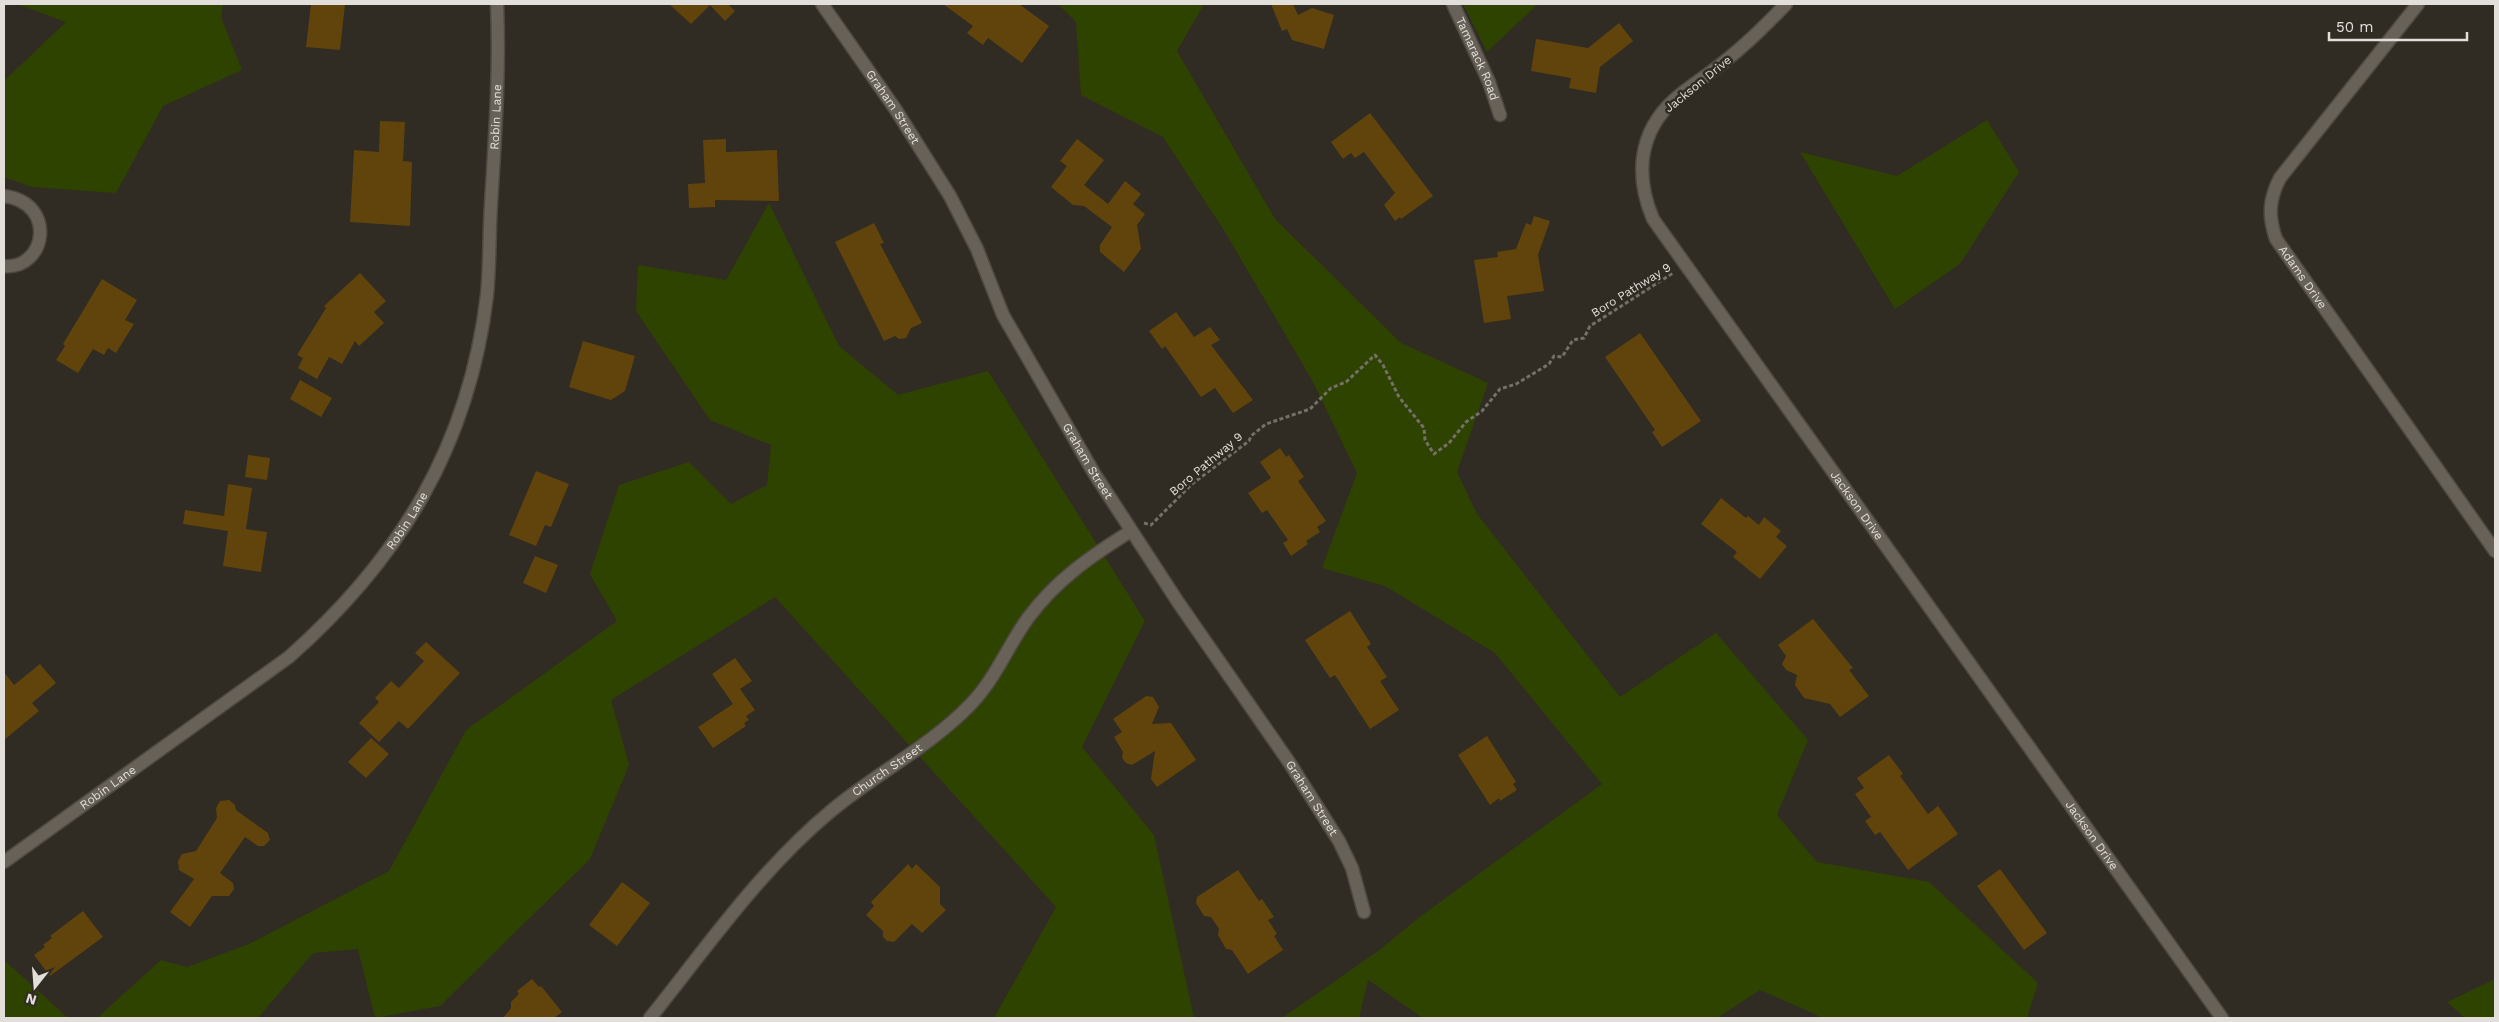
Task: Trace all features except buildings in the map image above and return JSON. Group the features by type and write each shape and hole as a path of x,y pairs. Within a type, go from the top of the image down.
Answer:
{"street":[{"name":"Robin Lane","path":"4,862 289,657 324,626 357,591 386,555 412,515 435,474 454,430 469,385 480,340 490,255 496,118 497,4"},
{"name":"Graham Street","path":"822,4 896,110 950,196 977,249 1008,323 1047,394 1131,532 1289,762 1339,841 1352,868 1364,912"},
{"name":"Tamarack Road","path":"1453,4 1489,82 1500,115"},
{"name":"Jackson Drive","path":"1786,4 1726,61 1674,100 1659,116 1649,134 1642,163 1641,178 1645,199 1654,219 2222,1018"},
{"name":"Adams Drive","path":"2418,4 2280,178 2272,192 2270,223 2276,239 2495,551"},
{"path":"4,196 26,203 35,212 40,223 40,235 37,247 30,257 20,264 4,266"},
{"name":"Church Street","path":"650,1018 760,880 794,844 831,811 942,731 969,706 990,682 1027,619 1049,592 1083,560 1131,532"}],"path":[{"name":"Boro Pathway 9","path":"1131,532 1142,523 1151,525 1192,484 1249,442 1251,436 1266,424 1310,408 1331,388 1346,382 1375,355 1383,365 1399,397 1424,428 1425,440 1434,454 1449,444 1466,422 1482,411 1500,389 1516,384 1549,364 1554,356 1562,356 1573,340 1584,338 1590,326 1687,265"}],"green space":[{"path":"17,4 223,4 221,17 242,70 163,106 116,193 32,187 4,177 4,81 66,22"},
{"path":"1058,4 1204,4 1177,51 1275,219 1401,343 1488,383 1457,472 1477,514 1620,697 1716,633 1808,740 1777,815 1817,862 1929,882 2038,983 2027,1018 1819,1018 1817,1015 1760,990 1717,1018 1423,1018 1368,980 1359,1018 1282,1018 1378,951 1421,916 1602,784 1495,653 1385,586 1322,568 1357,473 1312,380 1225,232 1163,137 1081,95 1076,22"},
{"path":"1463,4 1538,4 1487,52"},
{"path":"1987,120 2019,172 1960,264 1895,309 1800,152 1897,176"},
{"path":"769,203 839,346 898,395 988,371 1145,621 1082,747 1154,835 1194,1018 994,1018 1056,907 775,597 611,700 629,765 590,859 440,1006 375,1018 358,949 313,953 258,1018 97,1018 161,960 187,967 249,944 389,871 466,730 617,621 590,574 619,485 689,462 731,504 767,485 771,445 710,420 636,311 638,265 726,280"},
{"path":"4,960 68,1018 4,1018"},
{"path":"2495,979 2495,1018 2465,1018 2447,1002"}]}
